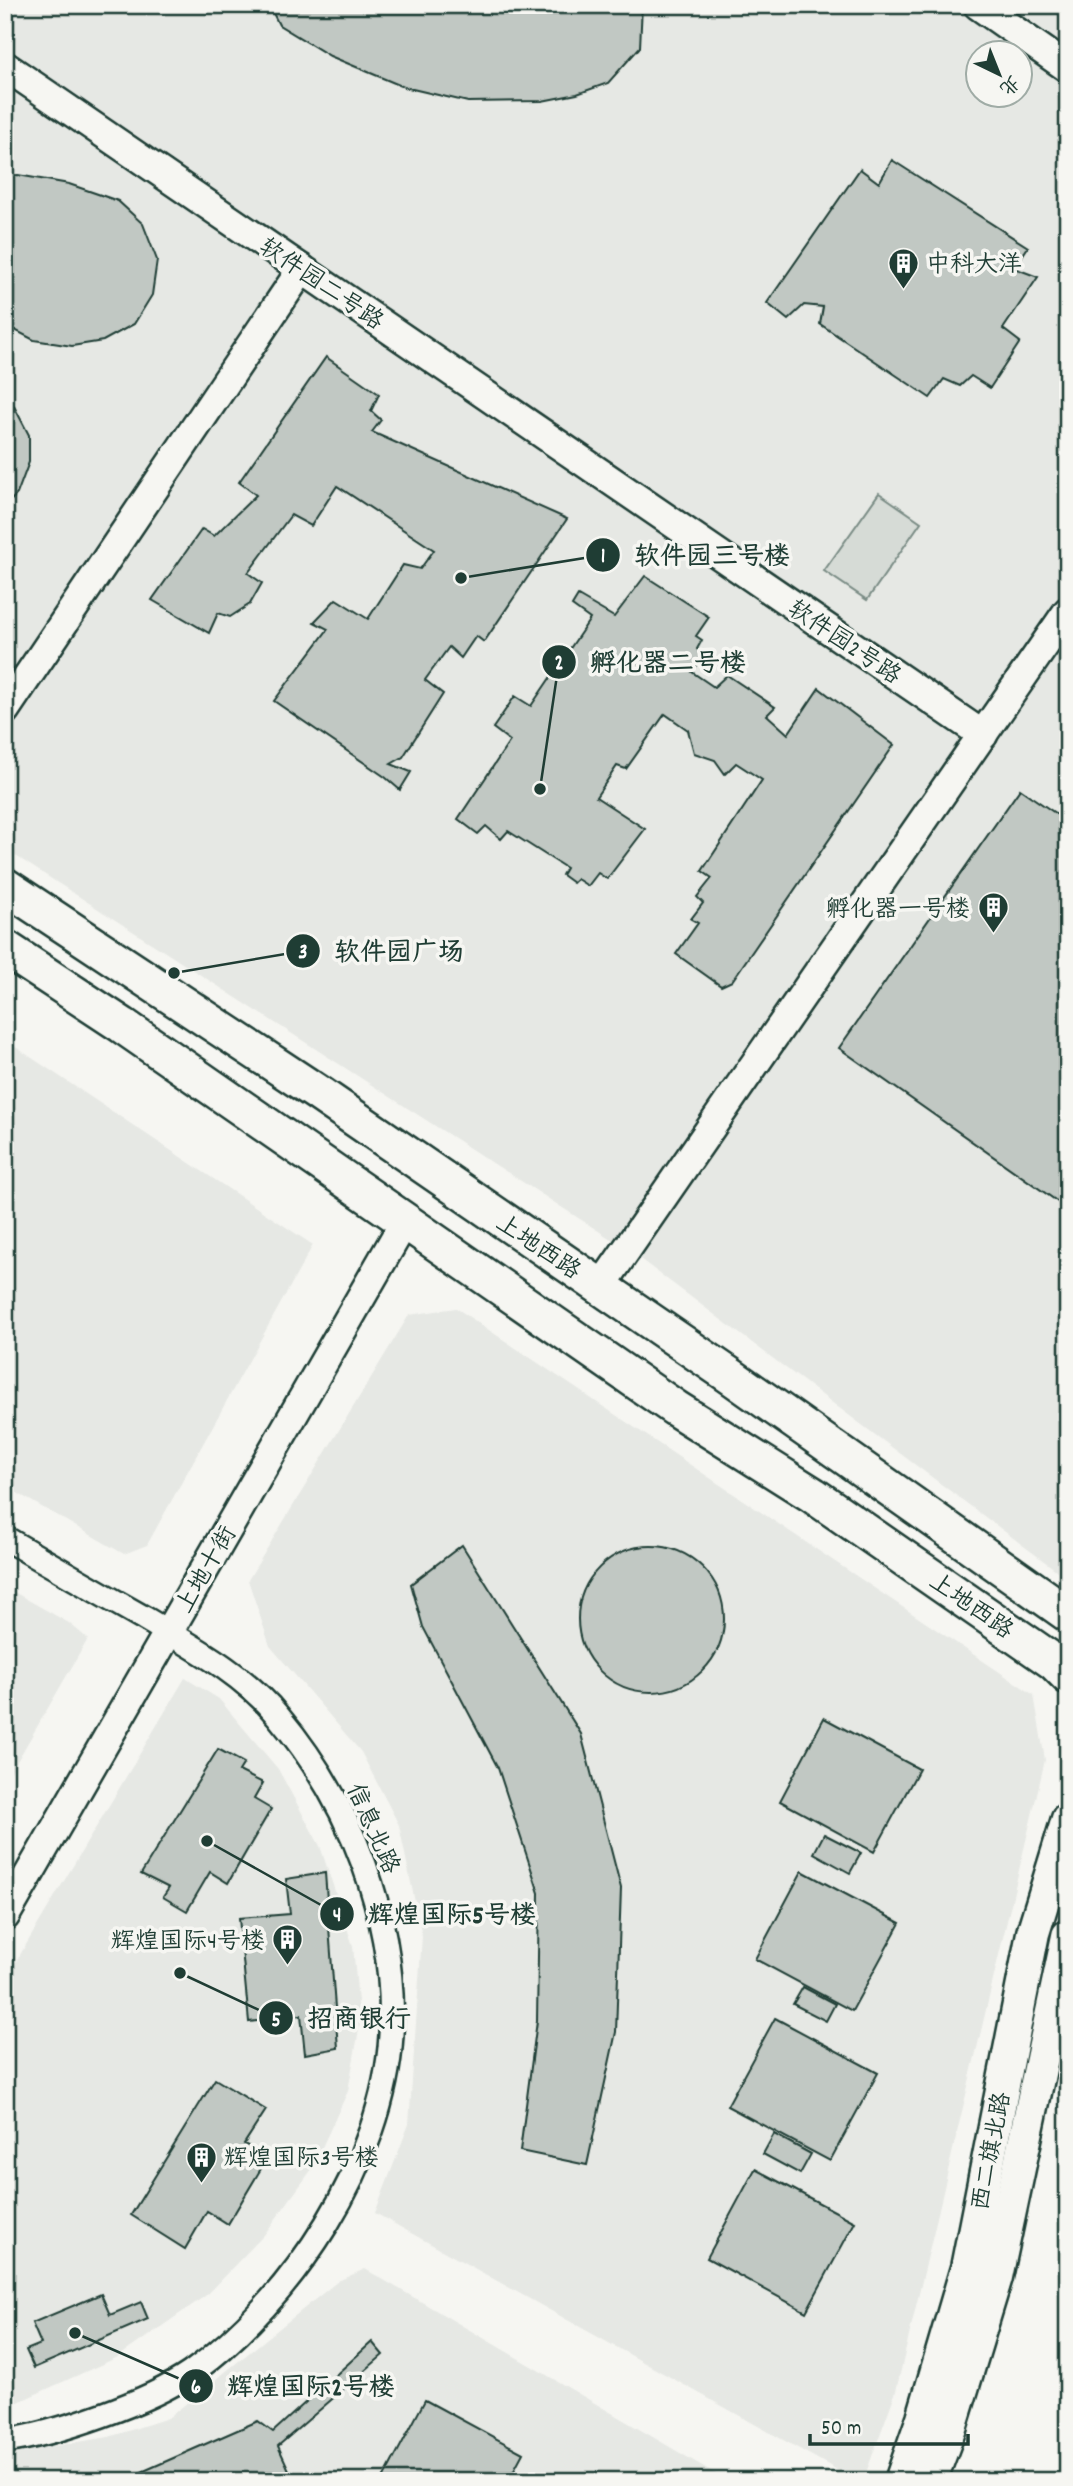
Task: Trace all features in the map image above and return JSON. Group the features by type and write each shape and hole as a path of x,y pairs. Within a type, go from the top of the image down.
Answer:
{"main road":[{"name":"上地西路","path":"5,886 100,946 600,1287 1068,1614"},
{"name":"上地西路","path":"5,948 111,1018 675,1408 878,1539 1054,1662 1068,1676"},
{"name":"西二旗北路","path":"901,2481 923,2418 967,2267 1033,1933 1068,1819"},
{"name":"西二旗北路","path":"930,2481 950,2428 996,2277 1068,1936"}],"street":[{"path":"978,5 1068,68"},
{"name":"软件园二号路","path":"5,66 639,500"},
{"path":"5,710 302,269"},
{"name":"软件园2号路","path":"639,500 983,735"},
{"path":"600,1287 1068,611"},
{"name":"上地十街","path":"5,1916 405,1221"},
{"name":"信息北路","path":"5,1538 168,1633 242,1681 278,1715 320,1773 354,1835 372,1888 391,1988 391,2037 383,2090 365,2150 309,2251 236,2334 190,2374 136,2400 68,2426 5,2441"}],"shaded area":[{"path":"5,5 1068,5 1068,1579 628,1250 5,849"},
{"path":"879,493 921,522 867,600 824,571"},
{"path":"5,1040 313,1245 147,1545 124,1554 5,1486"},
{"path":"456,1308 1034,1695 1045,1760 896,2391 863,2481 857,2481 375,2213 409,2124 422,1936 399,1825 361,1752 270,1646 248,1580 409,1315"},
{"path":"5,1587 69,1623 88,1639 5,1782"},
{"path":"185,1678 219,1699 278,1769 320,1846 353,1946 360,2024 348,2091 312,2169 264,2235 205,2296 118,2357 16,2403 5,2404 5,1980"},
{"path":"365,2269 728,2481 5,2481 5,2454 109,2437 168,2418 338,2281"}],"building":[{"path":"269,5 642,5 640,47 608,83 577,94 542,101 468,102 404,87 330,56 279,25"},
{"name":"中科大洋","path":"892,160 1028,247 1014,268 1038,277 1003,329 1020,342 990,388 971,376 960,386 944,379 930,398 820,324 823,307 804,305 788,320 767,303 860,169 879,183"},
{"path":"18,175 69,184 118,201 143,224 157,260 152,295 134,324 103,341 72,346 34,340 5,325 5,176"},
{"path":"326,357 379,394 371,411 381,420 372,432 567,519 484,642 476,636 461,658 449,647 425,680 443,694 403,757 391,764 411,772 400,790 274,701 328,629 314,622 336,599 368,619 403,565 420,569 434,550 337,486 311,526 291,515 248,573 262,583 250,604 230,617 218,613 209,633 152,600 202,529 214,536 256,495 239,482"},
{"path":"5,389 29,435 29,462 17,494 5,507"},
{"path":"645,576 709,617 696,636 702,640 697,649 704,655 692,672 714,687 727,675 775,707 767,715 788,734 819,688 894,745 732,981 721,986 676,954 698,923 691,919 703,903 697,897 712,878 702,871 762,780 736,763 725,774 715,760 694,753 688,730 665,714 626,769 617,766 596,797 645,829 607,879 598,873 588,886 577,879 573,883 562,875 566,868 508,831 501,839 486,826 478,834 458,819 510,741 493,728 515,696 531,706 590,619 572,606 578,596 614,617"},
{"name":"孵化器一号楼","path":"1020,789 1068,822 1068,1209 839,1048"},
{"path":"462,1545 581,1734 621,1888 616,2032 587,2165 520,2151 537,2021 539,1893 498,1768 423,1627 411,1584"},
{"path":"651,1546 679,1552 702,1568 718,1591 724,1619 718,1647 702,1670 679,1686 651,1692 623,1686 600,1670 584,1647 578,1619 584,1591 600,1568 623,1552"},
{"path":"824,1718 919,1769 874,1852 780,1801"},
{"path":"218,1749 244,1763 239,1771 263,1783 254,1799 271,1809 228,1883 210,1872 187,1911 163,1897 169,1888 141,1874"},
{"path":"824,1834 861,1853 850,1873 814,1853"},
{"path":"802,1871 900,1923 852,2011 755,1959"},
{"name":"辉煌国际4号楼","path":"325,1873 338,2048 305,2054 301,2015 249,2022 239,1918 290,1914 286,1879"},
{"path":"803,1987 835,2004 826,2021 793,2004"},
{"path":"775,2018 878,2073 830,2161 727,2106"},
{"name":"辉煌国际3号楼","path":"215,2079 266,2110 244,2144 268,2157 228,2224 207,2211 185,2249 131,2215"},
{"path":"774,2134 811,2154 800,2174 763,2154"},
{"path":"755,2169 855,2222 806,2312 707,2258"},
{"path":"101,2294 110,2315 141,2302 148,2319 34,2368 26,2350 41,2344 32,2323"},
{"path":"372,2342 383,2355 278,2446 294,2481 121,2481 258,2421 273,2432"},
{"path":"425,2400 523,2453 508,2481 382,2481"}],"place":[{"name":"中科大洋","path":"903,290"},
{"name":"软件园三号楼","path":"461,578"},
{"name":"孵化器二号楼","path":"540,789"},
{"name":"孵化器一号楼","path":"993,935"},
{"name":"软件园广场","path":"174,973"},
{"name":"辉煌国际5号楼","path":"207,1841"},
{"name":"辉煌国际4号楼","path":"288,1967"},
{"name":"招商银行","path":"180,1973"},
{"name":"辉煌国际3号楼","path":"201,2184"},
{"name":"辉煌国际2号楼","path":"75,2333"}]}
